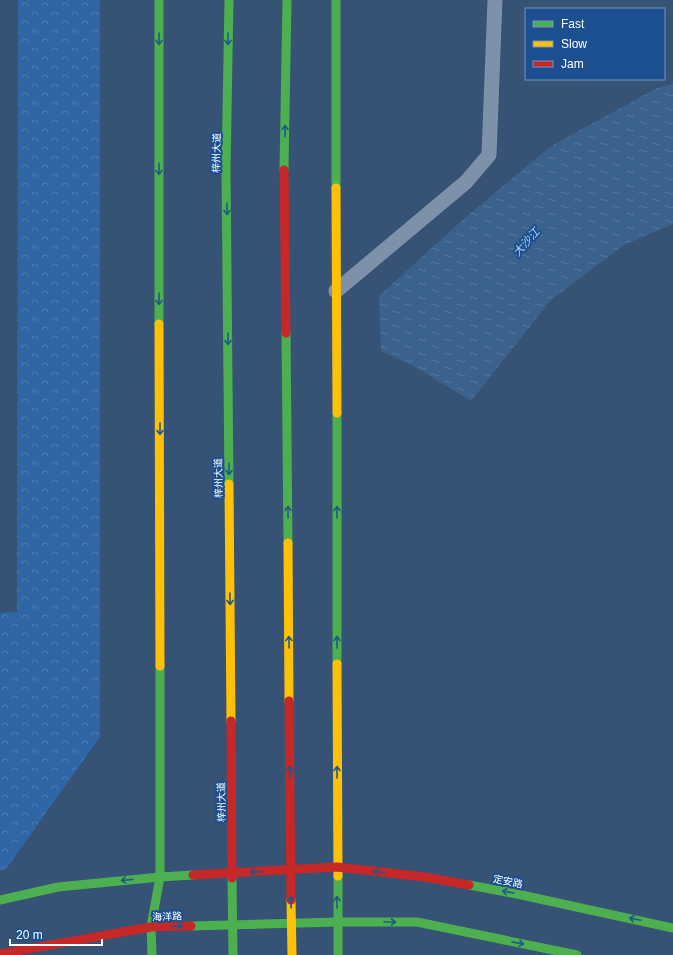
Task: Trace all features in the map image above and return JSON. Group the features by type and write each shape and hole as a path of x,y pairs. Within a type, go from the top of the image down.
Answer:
{"main road":[{"path":"152,955 151,927 160,877 159,0"},
{"name":"梓州大道","path":"229,0 226,170 234,955"},
{"path":"287,0 284,170 292,955"},
{"path":"336,0 338,955"},
{"path":"0,900 58,887 160,877 337,867"},
{"name":"定安路","path":"337,867 425,877 501,891 673,928"},
{"path":"337,922 417,922 577,955"},
{"name":"海洋路","path":"0,954 151,927 337,922"}],"lane":[{"path":"336,291 466,182 489,155 495,0"}],"green space":[{"path":"18,0 100,0 100,737 6,869 0,871 0,613 17,612"}],"water":[{"name":"大沙江","path":"673,84 673,224 624,245 551,300 471,401 415,367 381,351 379,296 467,216 551,146 657,88"}],"traffic: fast":[{"path":"159,0 159,324"},
{"path":"226,170 229,0"},
{"path":"284,170 287,0"},
{"path":"336,0 336,188"},
{"path":"226,170 229,484"},
{"path":"286,333 288,543"},
{"path":"337,413 337,664"},
{"path":"152,955 151,927 160,877 160,666"},
{"path":"0,900 58,887 193,875"},
{"path":"338,876 338,955"},
{"path":"232,878 233,955"},
{"path":"469,885 673,928"},
{"path":"191,926 337,922 417,922 577,955"}],"traffic: slow":[{"path":"336,188 337,413"},
{"path":"159,324 160,666"},
{"path":"229,484 231,721"},
{"path":"288,543 289,701"},
{"path":"337,664 338,876"},
{"path":"291,900 292,955"}],"traffic: jam":[{"path":"284,170 286,333"},
{"path":"289,701 291,900"},
{"path":"231,721 232,878"},
{"path":"193,875 337,867 425,877 469,885"},
{"path":"0,954 151,927 191,926"}]}
